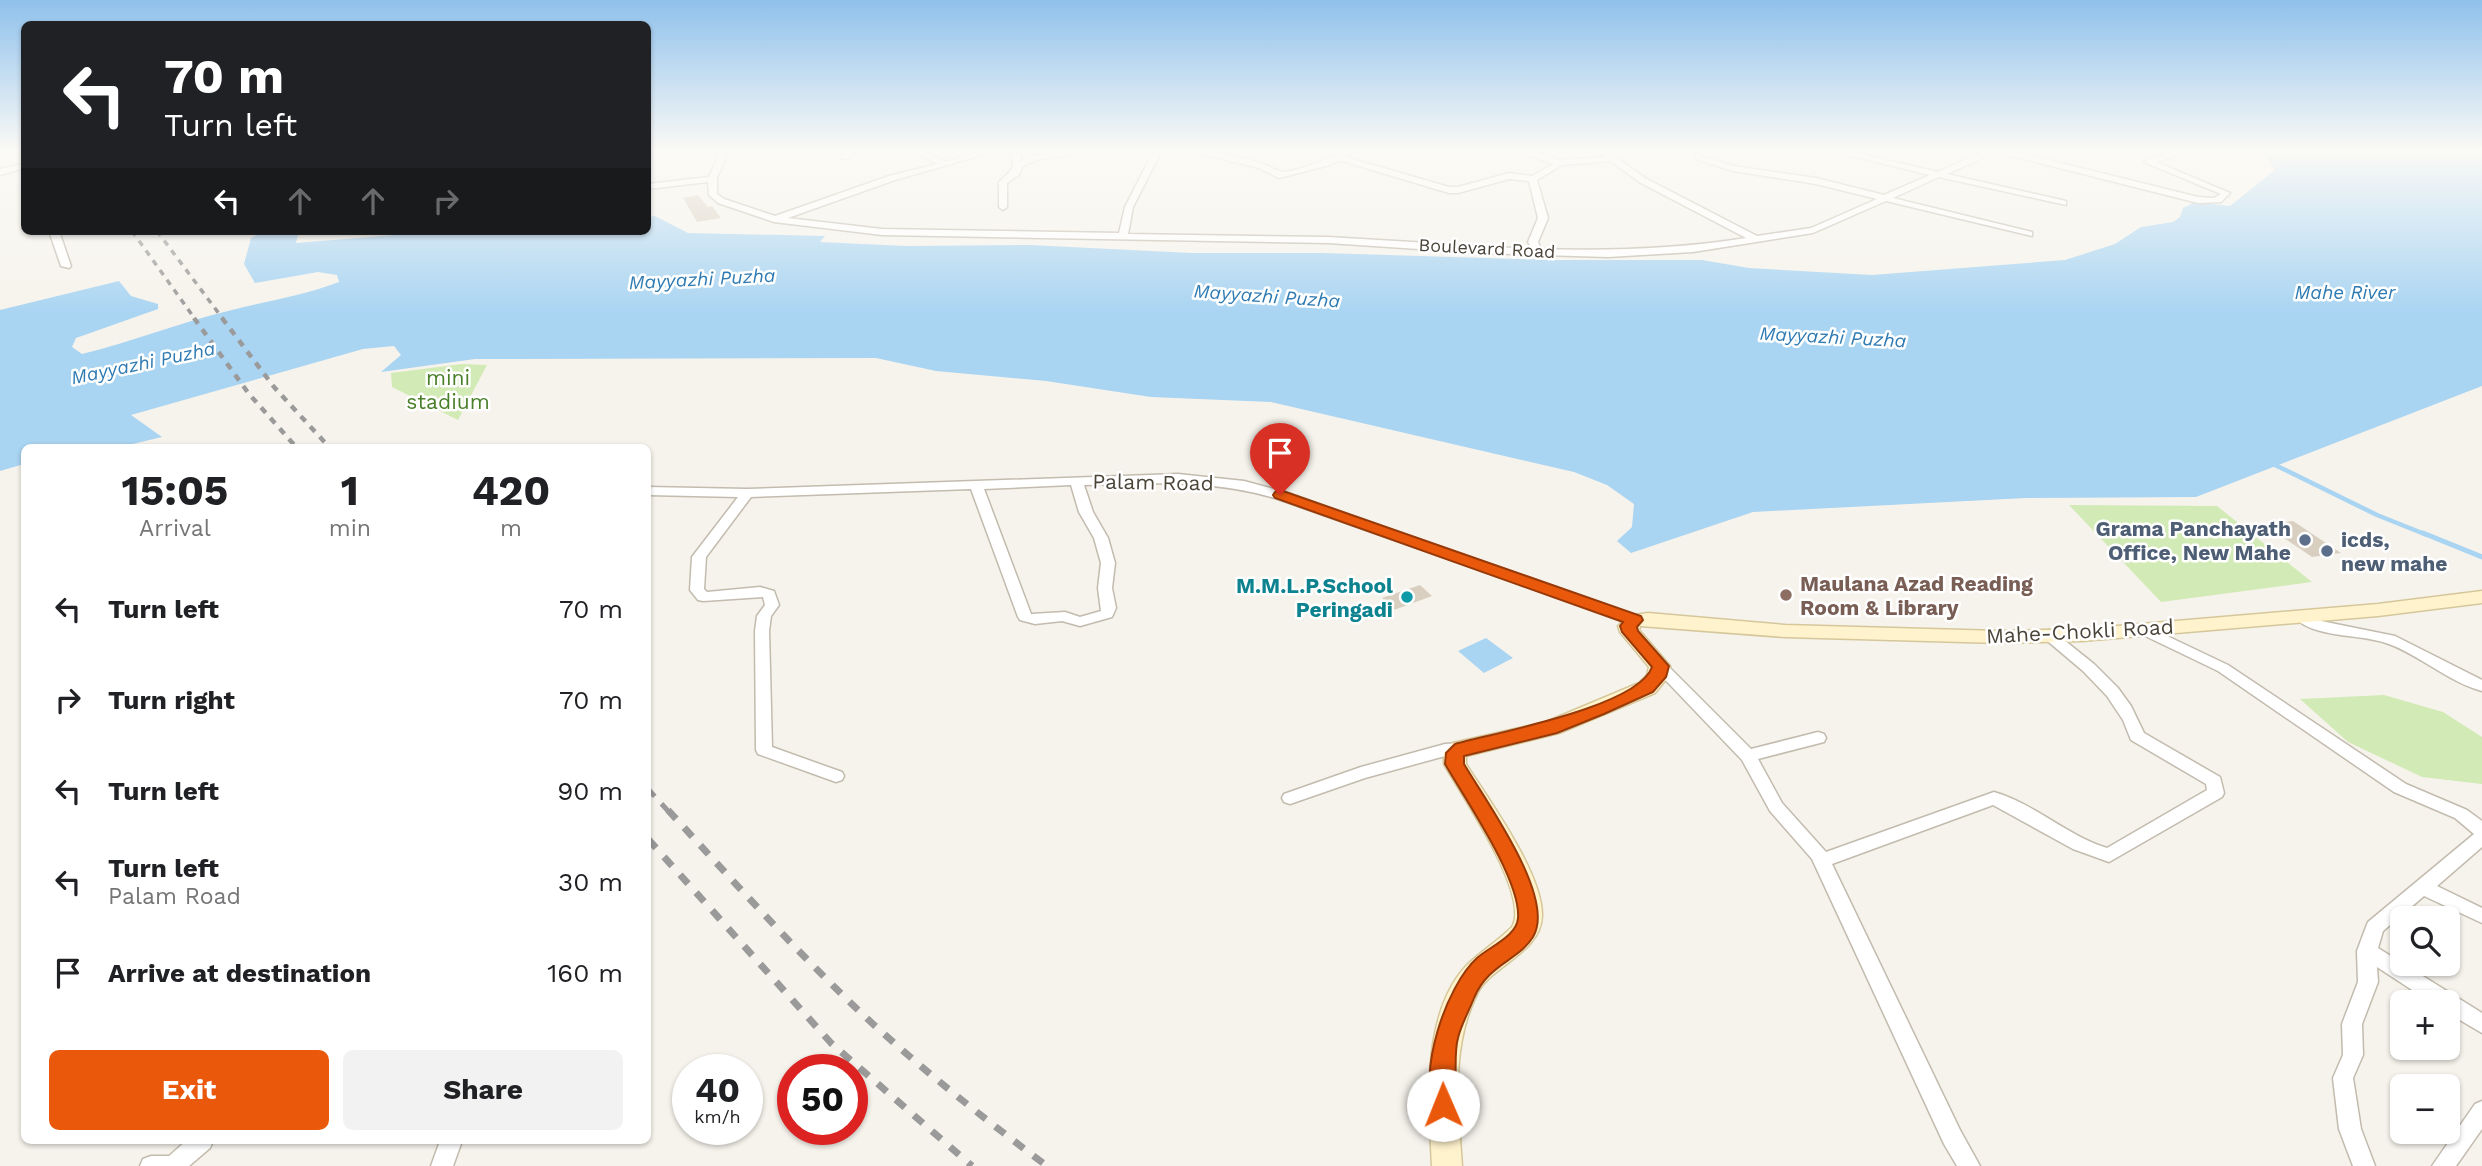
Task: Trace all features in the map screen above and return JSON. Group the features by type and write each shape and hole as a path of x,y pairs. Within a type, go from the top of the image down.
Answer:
{"street":[{"name":"Boulevard Road","path":"731,204 774,219 919,235 1328,240 1608,254 1693,249 1813,230 1874,204"},
{"path":"774,219 816,204"},
{"path":"1123,236 1130,204"},
{"path":"1538,252 1533,242 1543,218 1540,204"},
{"path":"1689,204 1757,240"},
{"path":"1903,204 2029,234"},
{"path":"55,235 66,266"},
{"name":"Palam Road","path":"651,492 747,493 1178,478 1244,485 1322,509 1635,620"},
{"path":"976,484 1026,617 1035,619 1065,616 1077,622 1107,614 1109,608 1105,588 1108,563 1101,538 1086,512 1076,480"},
{"path":"747,493 699,557 697,590 704,597 760,591 769,594 772,605 764,616 762,631 764,750 836,776"},
{"name":"Mahe-Chokli Road","path":"1635,620 1785,631 2049,635 2301,617 2482,597"},
{"path":"2301,617 2317,625 2390,639 2482,686"},
{"path":"1635,620 1628,626 1630,632 1748,756 1776,807 1822,861 1952,1137 1969,1166"},
{"path":"2144,630 2223,668 2400,788 2461,814 2482,830"},
{"path":"1822,861 1994,798 2015,806 2090,850 2109,855 2216,793 2214,781 2137,736 2134,723 2115,694 2049,635"},
{"path":"1290,798 1361,773 1445,750 1461,749 1551,728 1647,688 1657,677 1660,666"},
{"path":"1748,756 1818,738"},
{"path":"1447,1166 1442,1082 1446,1038 1470,982 1484,965 1524,934 1529,920 1527,902 1519,877 1455,764 1455,753 1461,749"},
{"path":"2364,1166 2350,1129 2343,1078 2353,1055 2352,1024 2368,982 2367,951 2375,927 2482,837"},
{"path":"2423,887 2482,916"},
{"path":"2367,951 2482,1024"},
{"path":"2443,1166 2482,1111"},
{"path":"151,1166 176,1165 199,1144"},
{"path":"442,1166 450,1144"}],"green space":[{"name":"mini stadium","path":"462,364 487,365 458,420 392,387 391,373"},
{"path":"2069,505 2217,506 2312,582 2161,602"},
{"path":"2384,695 2443,712 2482,737 2482,784 2422,777 2348,742 2300,699"}],"water":[{"name":"Mahe River","path":"2190,204 2482,204 2482,386 2196,497 2026,498 1753,512 1631,553 1617,541 1632,527 1634,504 1607,485 1574,472 1271,402 1151,397 1046,381 936,371 876,358 475,359 381,372 401,355 394,346 363,349 131,415 162,437 133,444 21,444 21,465 0,471 0,310 119,281 131,296 158,304 158,309 76,338 72,347 82,354 339,282 337,275 318,272 255,283 244,264 251,238 257,235 298,235 296,243 395,235 651,235 651,217 655,216 688,233 825,236 820,242 906,246 1031,245 1191,253 1702,260 1749,268 1872,275 2065,260 2115,244 2141,227 2173,222 2180,217 2183,208"},
{"path":"1486,638 1513,658 1484,673 1458,651"}],"building":[{"path":"687,204 712,206 721,218 697,222"},
{"name":"Grama Panchayath Office, New Mahe","path":"2293,521 2341,553 2312,557 2265,525"},
{"name":"M.M.L.P.School Peringadi","path":"1420,585 1432,596 1394,610 1382,598"}],"waterway":[{"path":"2271,463 2377,515 2427,535"},
{"path":"2423,533 2482,557"}],"railway":[{"path":"135,235 195,319"},
{"path":"160,235 223,319"},
{"path":"194,318 249,394 293,444"},
{"path":"222,318 274,387 326,444"},
{"path":"651,792 669,812"},
{"path":"668,810 794,946 874,1025 916,1062 1047,1166"},
{"path":"651,842 831,1043 972,1166"}],"place":[{"name":"Grama Panchayath Office, New Mahe","path":"2305,540"},
{"name":"icds, new mahe","path":"2327,551"},
{"name":"Maulana Azad Reading Room & Library","path":"1786,595"},
{"name":"M.M.L.P.School Peringadi","path":"1407,597"}],"route":[{"path":"1280,495 1635,620 1628,626 1630,632 1660,666 1657,677 1647,688 1598,710 1551,728 1461,749 1455,753 1455,764 1519,877 1527,902 1529,920 1524,934 1484,965 1470,982 1446,1038 1443,1105"}],"water label":[{"name":"Mayyazhi Puzha","path":"702,279"},
{"name":"Mayyazhi Puzha","path":"1267,296"},
{"name":"Mayyazhi Puzha","path":"1833,337"},
{"name":"Mayyazhi Puzha","path":"143,363"}]}
